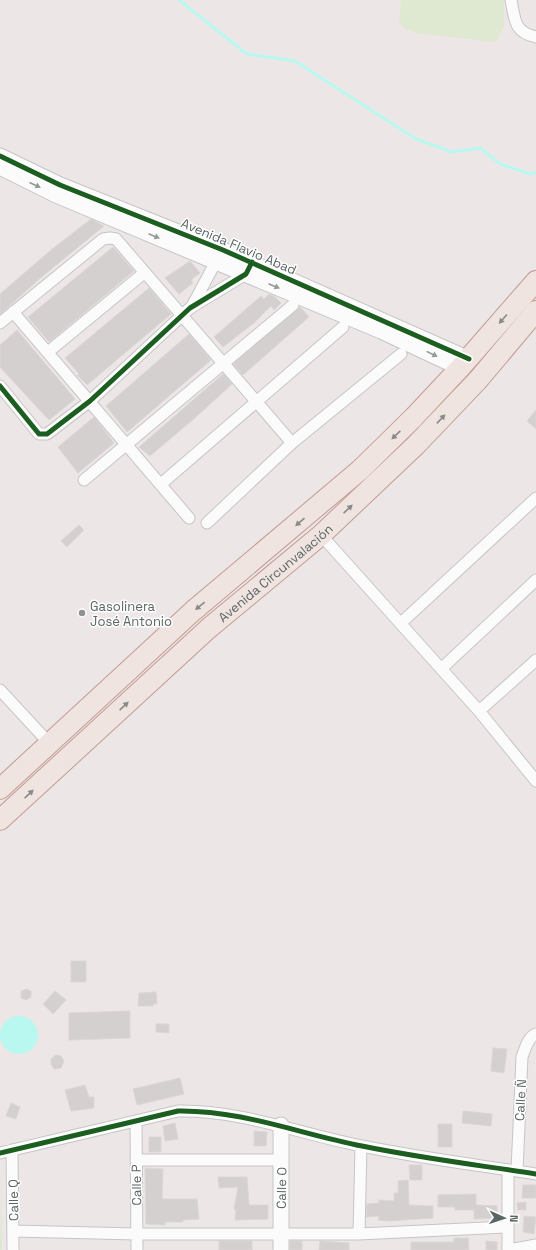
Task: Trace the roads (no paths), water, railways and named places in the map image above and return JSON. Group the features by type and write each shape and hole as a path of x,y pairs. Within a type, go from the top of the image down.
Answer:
{"highway":[{"name":"Avenida Circunvalación","path":"0,789 194,611 360,470 414,417 464,363 532,285"},
{"name":"Avenida Circunvalación","path":"0,820 93,733 251,592 321,535 416,445 478,380 536,311"},
{"path":"239,574 251,592"},
{"path":"163,640 178,657"},
{"path":"80,717 93,733"}],"street":[{"path":"516,0 511,0 516,24 520,30 528,35 536,37"},
{"name":"Avenida Flavio Abad","path":"0,156 219,256"},
{"name":"Avenida Flavio Abad","path":"0,167 56,195 249,268 464,363"},
{"path":"0,323 103,239 116,239 144,273 186,312 224,364 292,443"},
{"path":"186,312 219,256"},
{"path":"0,386 40,434 43,435 90,401 186,312 249,268"},
{"name":"Avenida Circunvalación","path":"532,285 536,268"},
{"path":"48,352 144,273"},
{"path":"84,480 293,305"},
{"path":"13,312 189,518"},
{"path":"161,484 343,328"},
{"path":"207,523 292,443 401,354"},
{"path":"401,624 536,498"},
{"path":"321,535 479,711 536,781"},
{"path":"441,668 536,580"},
{"path":"479,711 536,660"},
{"path":"0,690 50,744"},
{"name":"Calle Ñ","path":"508,1250 506,1227 522,1057 526,1045 533,1035 536,1034"},
{"path":"0,1153 178,1111 198,1111 224,1113 361,1146 536,1174"},
{"name":"Calle P","path":"136,1120 137,1250"},
{"name":"Calle O","path":"281,1126 281,1250"},
{"path":"359,1234 361,1146"},
{"name":"Calle Q","path":"12,1150 13,1250"},
{"path":"136,1160 281,1160"},
{"path":"13,1231 137,1234 359,1234 506,1227"},
{"path":"508,1250 536,1245"}],"water":[{"path":"19,1016 29,1019 35,1025 38,1035 35,1045 29,1051 19,1054 9,1051 3,1045 0,1035 3,1025 9,1019"}],"waterway":[{"path":"179,0 247,54 295,61 416,139 452,152 480,148 500,164 531,174 536,172"}],"place":[{"name":"Gasolinera José Antonio","path":"82,613"}]}
